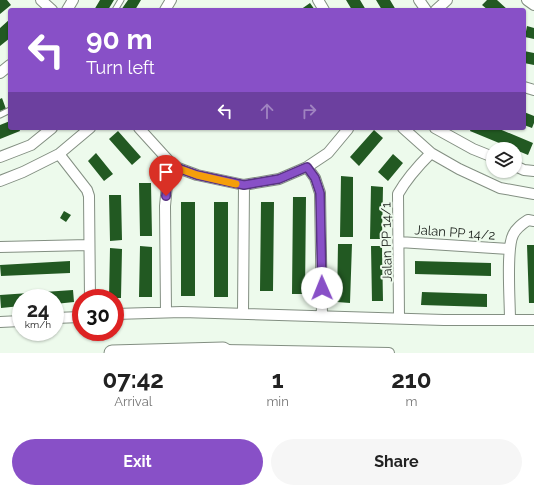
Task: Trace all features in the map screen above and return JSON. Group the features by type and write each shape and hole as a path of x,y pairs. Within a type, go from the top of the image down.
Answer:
{"street":[{"path":"41,0 50,8"},
{"path":"438,8 447,0"},
{"path":"527,0 534,5"},
{"path":"0,73 8,67"},
{"path":"0,157 31,145 50,130"},
{"path":"0,181 23,172 59,154 88,130"},
{"path":"141,130 178,168 197,175 244,185 279,179 307,167 328,153 347,130"},
{"path":"405,130 431,153 459,170 500,188 534,194"},
{"path":"439,130 473,149 486,154"},
{"name":"Jalan PP 14/1","path":"399,318 398,194 405,181 417,166 431,153"},
{"path":"59,154 87,190 89,196 90,289"},
{"path":"307,167 315,178 320,193 322,316"},
{"path":"166,312 165,206 167,184 178,168"},
{"path":"522,169 534,170"},
{"path":"243,313 244,185"},
{"path":"510,320 509,249 512,236 520,225 528,220 534,221"},
{"name":"Jalan PP 14/2","path":"399,242 509,249"},
{"path":"0,247 89,245"},
{"path":"124,314 166,312 243,313 399,318 534,320"},
{"path":"0,322 12,321"},
{"path":"112,353 225,351 389,353"}],"building":[{"path":"0,0 7,0 11,5 0,14"},
{"path":"100,0 114,0 109,8 95,8"},
{"path":"128,0 141,0 136,8 122,8"},
{"path":"346,0 360,0 365,8 351,8"},
{"path":"376,0 390,0 395,8 381,8"},
{"path":"487,0 497,0 506,8 486,8 482,5"},
{"path":"310,3 314,8 303,8"},
{"path":"8,21 8,40 0,46 0,28"},
{"path":"527,26 534,28 534,39 526,37"},
{"path":"526,51 534,53 534,65 526,63"},
{"path":"2,98 6,109 0,111 0,99"},
{"path":"526,113 534,116 532,128 526,126"},
{"path":"8,122 8,130 20,131 0,139 0,125"},
{"path":"374,130 383,138 359,166 350,157"},
{"path":"470,130 502,130 533,143 528,155 522,153 522,142 497,142"},
{"path":"118,131 141,157 132,165 109,139"},
{"path":"96,153 113,174 104,181 88,161"},
{"path":"393,154 403,163 388,181 378,172"},
{"path":"341,176 353,177 353,237 340,237"},
{"path":"139,183 151,183 152,236 140,236"},
{"path":"371,186 383,187 382,239 370,239"},
{"path":"109,195 121,195 122,240 110,241"},
{"path":"293,197 306,197 305,294 292,294"},
{"path":"181,202 195,202 195,296 181,296"},
{"path":"214,202 228,202 228,297 214,297"},
{"path":"261,202 274,202 273,291 260,291"},
{"path":"64,211 71,215 66,222 60,218"},
{"path":"338,244 352,244 350,303 337,302"},
{"path":"527,245 534,245 534,303 529,303"},
{"path":"140,246 152,247 152,297 139,297"},
{"path":"371,246 382,246 383,301 372,301"},
{"path":"110,248 122,249 121,289 109,289"},
{"path":"70,261 70,273 1,276 0,265"},
{"path":"415,261 491,263 491,276 415,274"},
{"path":"72,290 72,302 64,303 64,291"},
{"path":"422,292 487,294 487,307 421,305"},
{"path":"12,294 12,307 1,308 0,295"}],"slow traffic":[{"path":"180,169 197,175 236,184"}],"route":[{"path":"166,196 167,184 178,168 197,175 244,185 279,179 307,167 315,178 320,193 322,288"}]}
